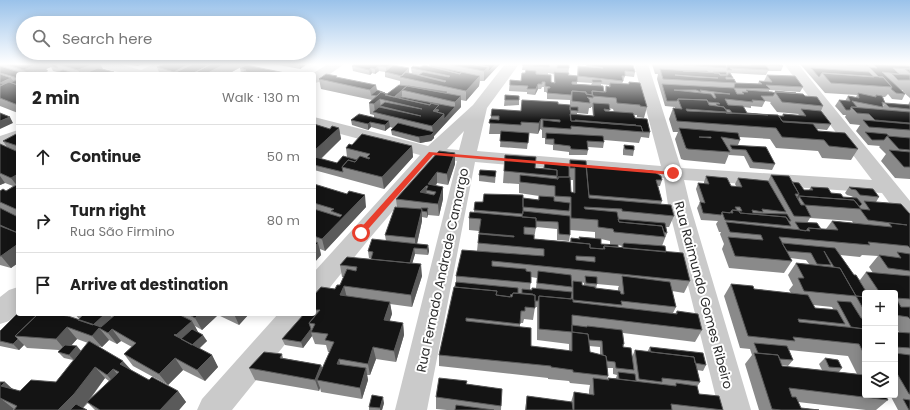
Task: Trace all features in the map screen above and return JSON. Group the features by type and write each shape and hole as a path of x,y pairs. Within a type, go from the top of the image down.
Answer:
{"street":[{"path":"316,287 432,153 479,108 498,83"},
{"name":"Rua Raimundo Gomes Ribeiro","path":"647,83 673,173 679,204 734,410"},
{"path":"806,83 910,214"},
{"name":"Rua Fernado Andrade Camargo","path":"411,410 479,108"},
{"path":"316,123 432,153 673,173 888,187"},
{"path":"0,143 16,136"},
{"path":"0,313 16,299"},
{"path":"213,410 292,316"}],"building":[{"path":"6,83 16,84 16,104 0,98 0,86"},
{"path":"338,83 367,83 376,85 370,90"},
{"path":"429,83 473,83 466,91"},
{"path":"510,83 542,83 538,84 536,89 527,89 528,86 510,85"},
{"path":"545,83 572,83 603,86 604,92 592,91 592,95 586,94 586,92 572,91 571,95 547,93 548,88 550,87 545,86"},
{"path":"610,83 640,83 647,107 617,103 616,98 593,96 592,91 606,92 606,86 610,87"},
{"path":"735,83 762,84 761,83 800,83 803,87 766,85 770,89 734,88"},
{"path":"833,83 889,83 892,87"},
{"path":"889,83 894,83 905,94 896,93 891,89 892,87"},
{"path":"662,84 734,88 737,94 744,94 742,92 748,92 746,90 775,93 773,96 761,96 765,101 752,100 753,102 725,99 728,105 743,106 747,113 768,115 726,113 732,113 730,110 716,104 720,104 719,103 708,102 707,100 678,99 677,101 667,101","holes":["674,90 696,90 701,92 700,90 730,94 714,93 716,98 714,98 711,94"]},
{"path":"399,85 407,86 394,97 387,95 387,94"},
{"path":"407,86 461,96 455,102 402,90"},
{"path":"408,86 447,92 446,93"},
{"path":"377,90 385,93 381,92 377,96 371,95"},
{"path":"572,91 586,92 586,94 593,95 593,98 587,97 590,103 572,101"},
{"path":"381,92 387,94 385,95 430,105 431,103 439,105 433,111 444,114 432,126 373,112 379,107 421,116 380,106 385,102 422,109 380,99 374,104 369,103"},
{"path":"775,92 803,94 805,96 817,97 823,106 782,102"},
{"path":"858,93 876,97 876,95 882,96 885,103 882,102 883,107 852,101 857,107 851,107 850,110 846,110 839,100 850,101 848,96 859,98"},
{"path":"505,95 519,96 519,100 505,100"},
{"path":"401,97 455,107 444,119 444,114 437,112 439,110 435,109 439,105 431,103 430,105 399,98"},
{"path":"678,99 707,100 709,105 724,107 727,112 686,109 687,111 778,115 783,122 813,124 818,131 845,133 858,149 829,146 824,140 782,137 776,128 677,121 673,108 682,109"},
{"path":"522,100 558,102 558,104 570,105 571,121 641,126 643,132 571,126 571,129 543,127 543,120 560,122 560,120 541,119 539,123 521,122 521,125 489,123 490,119 499,120 499,116 491,116 492,109 521,111"},
{"path":"593,103 609,104 610,110 604,109 605,111 633,113 635,118 647,119 650,132 643,132 641,126 601,123 636,125 575,120 571,121 570,114 594,116"},
{"path":"885,103 910,105 910,109 889,107"},
{"path":"570,107 578,107 578,111 570,110"},
{"path":"851,107 910,112 910,123 875,120 869,114 857,113"},
{"path":"801,109 821,111 831,124 782,121 779,116 784,116 783,114 806,116"},
{"path":"0,113 10,117 0,121"},
{"path":"359,114 389,121 385,125 370,122 368,124 351,120"},
{"path":"863,120 910,124 910,130 869,127"},
{"path":"398,123 434,132 431,135 419,137 391,130"},
{"path":"316,125 330,129 332,126 339,128 316,149"},
{"path":"679,128 738,133 740,140 721,137 730,152 686,148"},
{"path":"501,131 529,133 528,143 500,141"},
{"path":"865,132 887,134 889,136 887,136 884,140 872,140"},
{"path":"546,133 603,136 604,142 587,141 588,150 571,149 570,146 554,144 554,139 546,139"},
{"path":"16,134 16,145 3,141"},
{"path":"362,134 412,146 382,177 342,167 348,160 355,162 360,156 370,158 367,157 370,154 346,148 349,144 352,145"},
{"path":"887,136 910,138 910,150 899,149"},
{"path":"0,144 16,151 16,175 11,178 0,173"},
{"path":"624,145 634,146 634,150 625,149"},
{"path":"730,145 766,147 775,164 753,162 746,150 732,149"},
{"path":"889,150 910,152 910,167 904,167"},
{"path":"439,151 455,153 447,174 437,172 428,184 443,187 438,204 396,199","holes":["428,186 426,190 436,192 434,195 420,192"]},
{"path":"505,155 536,157 535,168 557,170 557,176 504,171"},
{"path":"343,156 357,160 355,162 348,160 342,167 343,172 316,165 316,157 337,163"},
{"path":"570,160 586,161 589,198 671,205 674,216 622,211 622,209 584,207 585,209 617,212 619,222 662,226 665,237 614,232 613,229 598,227 598,220 571,218 571,197 555,196 555,186 520,182 520,175 558,179 558,177 570,177 571,192 575,193 575,168 570,168"},
{"path":"545,163 569,166 569,177 558,177 557,179 557,170 544,168"},
{"path":"586,166 653,171 661,176 662,180 656,180 662,201 589,195"},
{"path":"480,170 496,171 495,177 479,175"},
{"path":"771,175 789,176 799,194 795,194 801,205 805,205 811,217 794,216"},
{"path":"706,176 727,178 731,186 742,187 738,178 768,181 786,212 762,209 763,212 752,210 753,213 787,214 791,221 789,221 786,217 740,213 739,211 742,211 740,207 735,207 737,210 732,210 730,213 722,212 721,215 703,213 700,202 705,203 698,183 709,184"},
{"path":"792,182 799,183 804,190 813,190 811,187 828,188 831,193 841,194 843,197 857,198 862,204 859,206 854,200 799,196 798,199 799,194"},
{"path":"16,185 16,209 0,202 0,191 3,189 6,191"},
{"path":"316,185 347,194 349,191 365,195 322,239 316,237 316,210 340,217 342,215 331,211 334,209 316,204"},
{"path":"849,187 873,189 879,197 860,195 856,190"},
{"path":"484,194 523,195 523,214 474,210 475,202 483,202"},
{"path":"539,196 554,197 554,201 570,203 569,211 523,207 523,198 539,200"},
{"path":"799,196 854,200 861,209 870,210 864,201 901,204 910,214 910,248 908,246 868,242 870,245 779,237 792,261 735,256 728,237 763,240 761,235 730,232 726,222 810,231 808,228 838,230 832,221 892,227 889,223 907,225 868,220 860,209 805,205"},
{"path":"395,207 422,209 415,238 385,235"},
{"path":"0,208 16,216 16,232 0,225"},
{"path":"421,208 428,208 427,212 422,211"},
{"path":"732,210 739,211 740,213 786,217 791,226 725,220 722,212 733,213"},
{"path":"523,211 570,216 570,235 559,234 558,222 536,221 536,218 522,217"},
{"path":"470,212 536,218 536,228 524,227 524,234 534,235 534,239 590,244 590,248 605,249 604,246 683,253 690,281 492,261 492,266 526,269 526,271 531,272 531,283 456,276 462,250 544,256 544,249 478,243 479,234 514,236 479,233 481,219 469,218","holes":["576,256 595,257 595,262 576,260"]},
{"path":"618,219 665,223 667,233 664,232 662,226 619,222"},
{"path":"795,222 817,223 821,229 808,228 806,231 800,230"},
{"path":"0,226 16,232 16,245 0,256"},
{"path":"579,237 601,239 601,244 618,245 618,247 604,246 603,249 590,248 590,244 571,242 571,238 580,239"},
{"path":"372,239 428,245 427,249 414,248 410,263 371,259 373,252 368,251"},
{"path":"624,243 665,246 666,252 623,248"},
{"path":"782,243 835,248 854,275 856,275 865,290 862,290 862,297 856,296 840,268 834,267 824,251 831,265 817,264 811,253 787,251"},
{"path":"897,252 910,254 910,271 888,268 879,255 901,258"},
{"path":"347,257 421,264 411,295 344,286 340,295 390,302 384,320 403,323 394,351 373,347 368,364 339,359 337,364 366,368 360,388 317,380 334,342 325,340 328,334 311,332 315,324 309,323 320,310 316,310 316,293 321,287 335,289 337,285 340,285 347,269 356,271 357,267 340,265"},
{"path":"796,263 840,268 856,296 804,291 798,278 804,278"},
{"path":"538,271 571,275 572,287 537,283"},
{"path":"866,272 910,276 910,299 898,298 898,290 878,290"},
{"path":"585,276 597,277 597,284 586,283"},
{"path":"622,276 670,282 676,307 621,301 622,305 573,300 573,281 582,282 582,285 595,288 620,291 621,294 624,294"},
{"path":"456,282 518,288 518,293 511,294 510,297 496,295 497,291 455,287"},
{"path":"731,284 753,286 754,289 808,295 815,308 837,310 845,324 798,319 799,322 862,329 862,350 859,344 793,337 795,341 748,336"},
{"path":"454,287 497,291 496,295 512,297 513,293 535,295 535,308 525,307 525,311 521,311 520,324 466,318 466,321 531,328 531,346 572,351 572,332 588,334 590,352 606,356 608,376 573,372 573,370 551,366 439,355"},
{"path":"532,288 572,292 571,299 539,296 538,301 535,301 535,295 522,293 522,289 532,290"},
{"path":"539,296 573,299 573,302 677,314 677,311 698,314 702,330 572,315 572,332 539,329"},
{"path":"856,296 862,297 862,307"},
{"path":"837,301 851,302 862,318 862,329 851,327"},
{"path":"898,302 901,307 910,307 910,319 908,317 898,315"},
{"path":"16,315 36,316 15,336 18,339 13,344 0,341 0,331"},
{"path":"36,316 68,316 101,327 114,316 182,316 192,321 176,335 174,335 212,355 197,370 175,358 159,374 124,354 136,343 112,329 108,333 99,328 92,336 67,327 56,339 15,336"},
{"path":"82,316 103,316 93,325 78,320"},
{"path":"302,316 315,316 309,323 311,329 301,342 282,339"},
{"path":"572,325 622,330 623,347 631,348 634,370 616,368 615,362 607,361 606,356 603,355 602,341 589,340 588,334 572,332"},
{"path":"192,329 203,335 192,345 181,339"},
{"path":"898,332 910,333 910,348 898,347"},
{"path":"89,341 123,361 120,364 149,380 152,377 178,391 160,410 100,410 87,402 119,372 113,369 107,375 95,367 74,394 58,410 14,410 17,406 0,398 0,382 5,382 1,386 20,391 31,380 56,382"},
{"path":"754,343 787,346 793,360 780,359 778,355 758,353"},
{"path":"65,345 77,346 69,355 58,352"},
{"path":"650,347 703,353 706,365 695,363 694,357 651,352"},
{"path":"635,350 694,357 700,382 662,378 662,382 639,379"},
{"path":"264,352 282,354 280,358 321,365 315,380 249,368"},
{"path":"754,353 778,355 782,366 862,375 862,397 789,388 792,397 796,397 801,408 819,410 772,409"},
{"path":"898,353 910,355 909,394 898,375"},
{"path":"825,358 838,360 842,368 829,367"},
{"path":"618,372 635,374 636,381 619,379"},
{"path":"439,378 467,381 466,384 502,389 501,406 436,397"},
{"path":"593,378 609,380 608,378 676,386 676,383 697,386 699,394 719,396 723,410 671,404 672,410 574,410 574,392 594,395"},
{"path":"372,395 383,397 380,408 369,407"},
{"path":"527,396 572,402 573,410 526,410"},
{"path":"872,398 887,398 888,400"},
{"path":"903,399 910,400 910,410 909,410"},
{"path":"76,404 87,410 70,410"},
{"path":"456,405 494,410 455,410"}],"route":[{"path":"361,233 432,153 673,173"}]}
